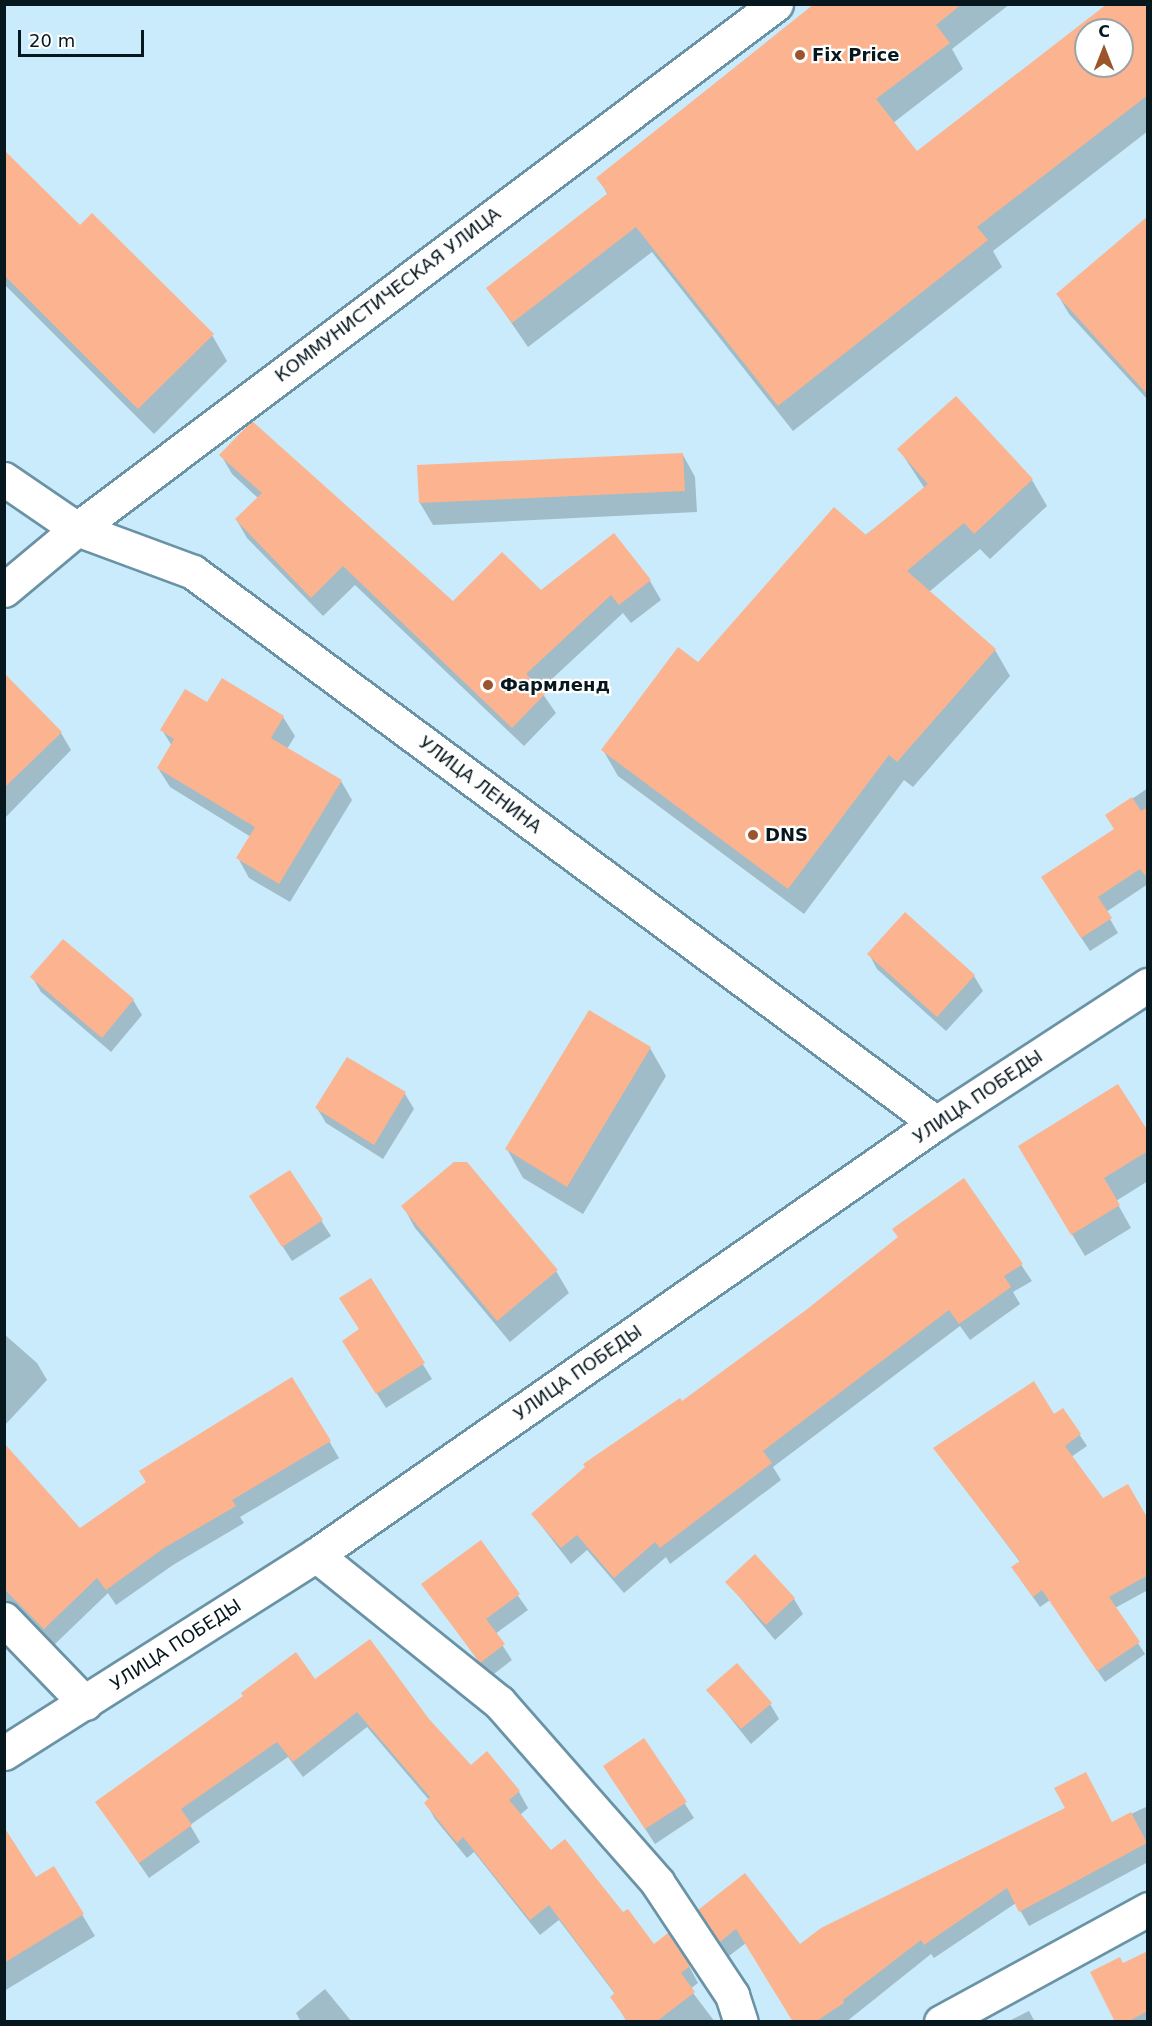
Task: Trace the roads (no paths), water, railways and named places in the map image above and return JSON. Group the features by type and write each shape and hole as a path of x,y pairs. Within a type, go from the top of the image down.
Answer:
{"street":[{"name":"КОММУНИСТИЧЕСКАЯ УЛИЦА","path":"4,590 77,529 776,4"},
{"name":"УЛИЦА ЛЕНИНА","path":"4,479 77,529 193,572 936,1123"},
{"name":"УЛИЦА ПОБЕДЫ","path":"4,1753 316,1555 936,1123 1148,985"},
{"path":"316,1555 499,1702 657,1882 732,1995 741,2022"},
{"path":"4,1619 85,1703"},
{"path":"941,2022 1148,1909"}],"place":[{"name":"Fix Price","path":"800,55"},
{"name":"Фармленд","path":"488,685"},
{"name":"DNS","path":"753,835"}]}
